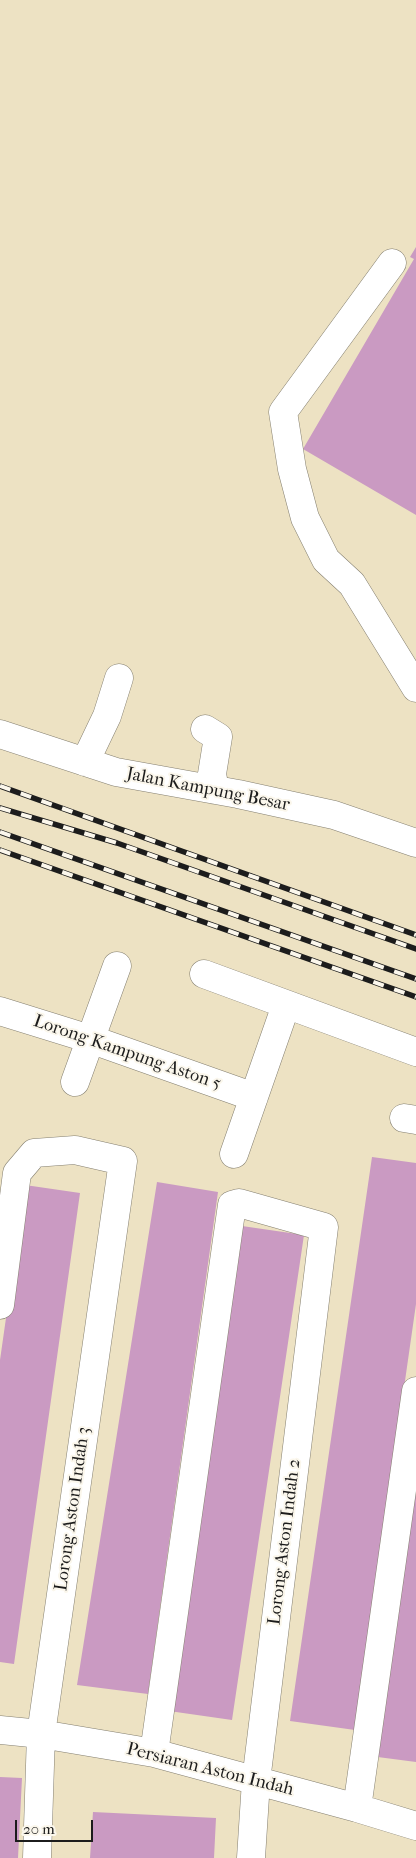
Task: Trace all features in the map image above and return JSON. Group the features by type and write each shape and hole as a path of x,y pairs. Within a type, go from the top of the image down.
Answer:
{"street":[{"path":"392,263 283,412 292,469 305,518 326,560 352,584 416,688"},
{"path":"85,762 107,716 119,678"},
{"path":"205,729 218,737 212,774 215,790"},
{"name":"Jalan Kampung Besar","path":"0,734 116,772 215,790 334,816 416,843"},
{"path":"75,1082 117,966"},
{"path":"204,974 416,1052"},
{"path":"234,1154 286,1005"},
{"name":"Lorong Kampung Aston 5","path":"0,1011 90,1039 254,1097"},
{"name":"Lorong Aston Indah 3","path":"0,1305 17,1172 34,1153 75,1150 122,1160 42,1734 37,1858"},
{"name":"Lorong Aston Indah 2","path":"154,1753 232,1205 239,1203 324,1227 256,1781 251,1858"},
{"path":"357,1808 416,1391"},
{"name":"Persiaran Aston Indah","path":"0,1730 42,1734 154,1753 357,1808 416,1826"}],"building":[{"path":"416,247 416,515 303,449 414,259 410,257"},
{"path":"372,1157 416,1163 416,1304 355,1730 290,1721"},
{"path":"157,1182 218,1192 148,1694 77,1685"},
{"path":"25,1185 80,1193 14,1664 0,1662 0,1360"},
{"path":"242,1226 304,1235 232,1720 169,1711"},
{"path":"416,1446 416,1762 370,1756"},
{"path":"0,1777 22,1778 18,1858 0,1858"},
{"path":"93,1812 216,1818 214,1858 90,1858"}],"railway":[{"path":"0,786 416,935"},
{"path":"0,808 117,843 416,949"},
{"path":"0,832 416,979"},
{"path":"0,850 416,997"}]}
